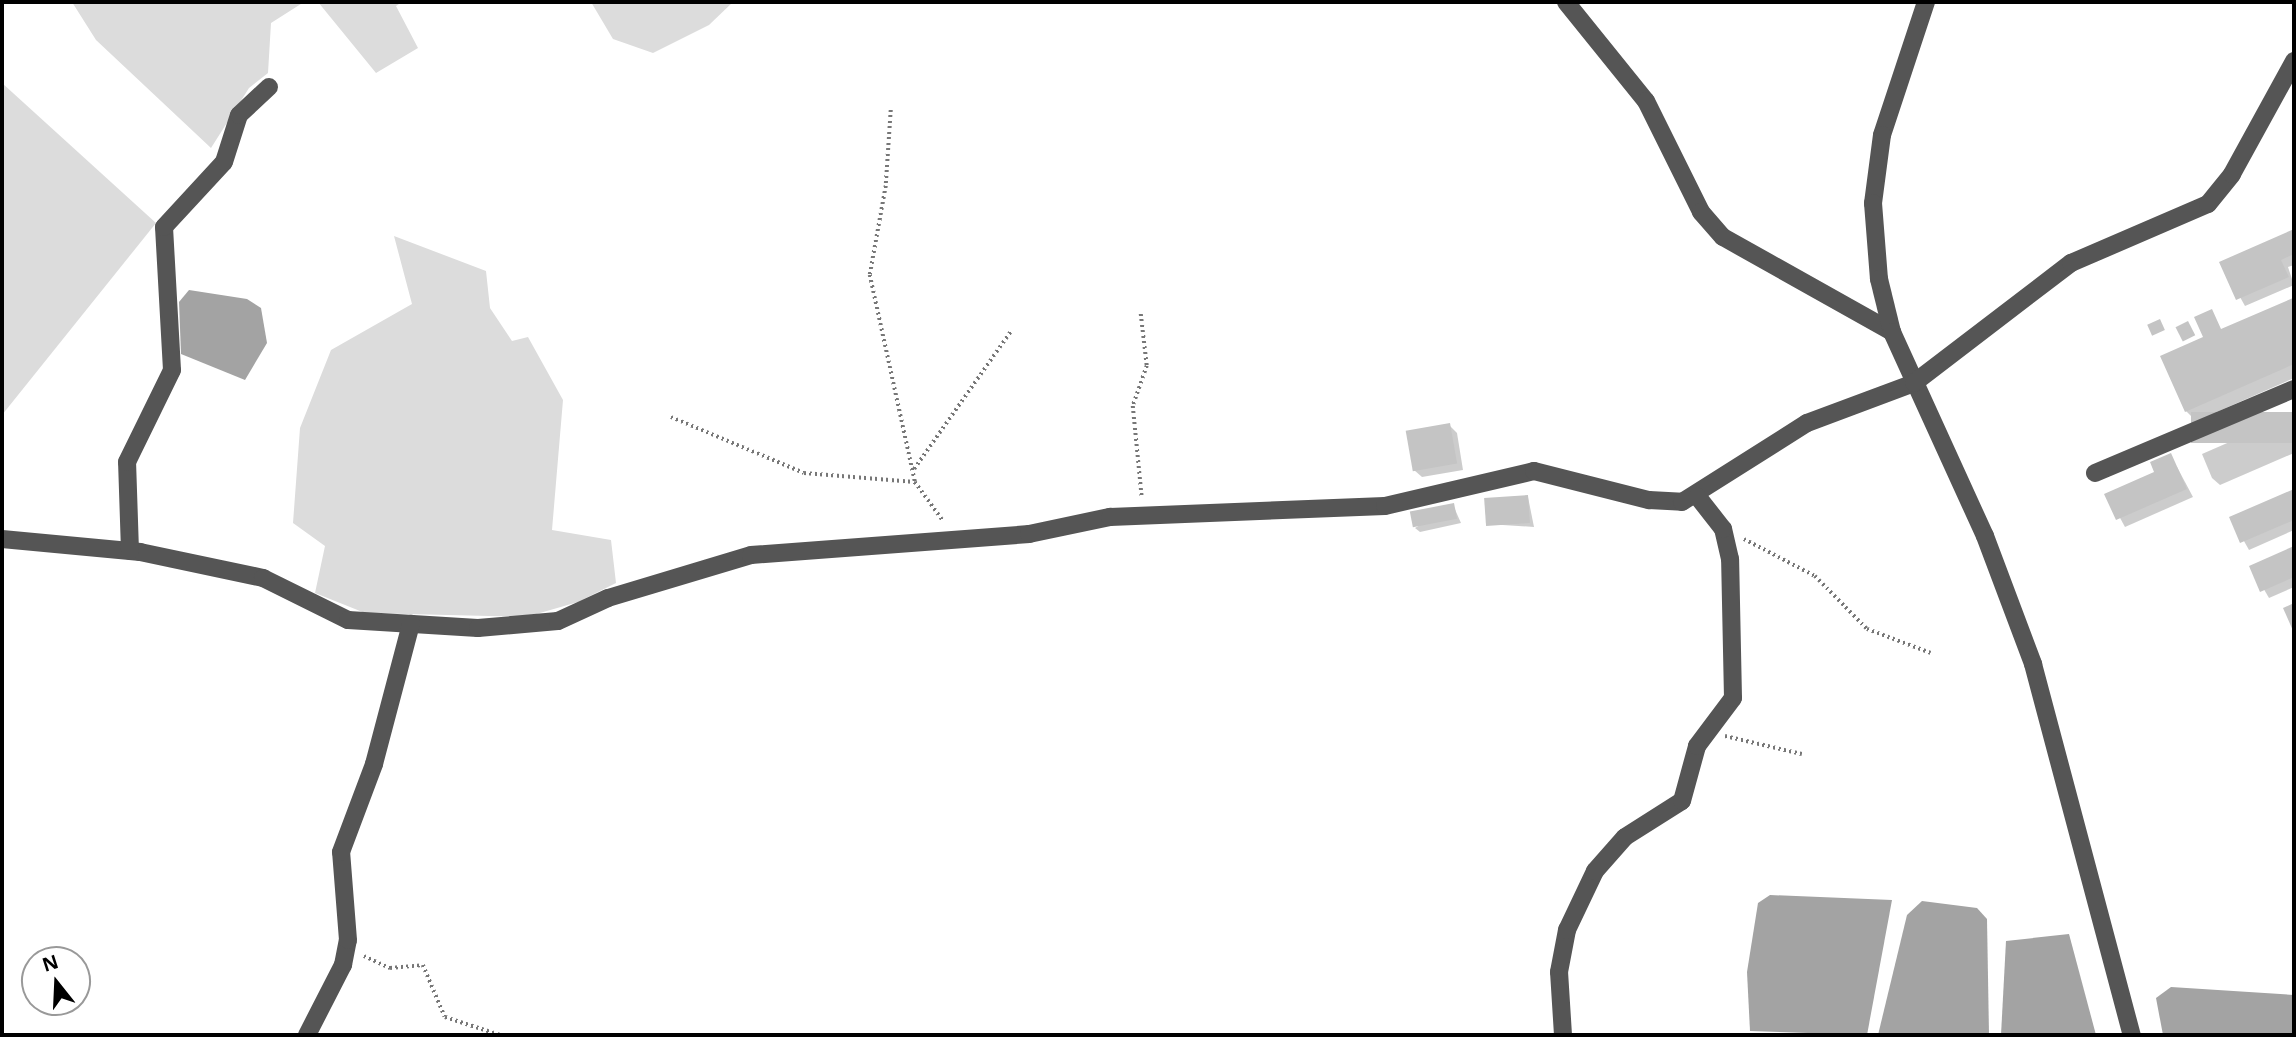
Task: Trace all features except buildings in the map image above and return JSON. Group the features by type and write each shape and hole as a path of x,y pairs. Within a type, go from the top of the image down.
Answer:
{"street":[{"path":"1566,2 1646,100 1701,212 1723,237 1892,332"},
{"path":"1926,2 1887,111 1875,181 1874,243 1892,332 1985,536 2033,664 2132,1035"},
{"path":"2,539 130,551 264,578 348,620 534,626 751,555 958,541 1144,515 1385,506 1534,471 1649,500 1698,497 1807,423 1914,383 2071,263 2208,204 2260,128 2294,61"},
{"path":"130,551 127,462 172,370 164,227 224,162 239,114 269,87"},
{"path":"2095,473 2294,389"},
{"path":"1563,1035 1559,972 1567,930 1595,871 1625,837 1682,801 1694,753 1732,698 1734,608 1723,530 1698,497"},
{"path":"307,1035 343,965 348,940 341,852 374,764 411,624"}],"path":[{"path":"891,110 886,186 870,275 915,482 958,541"},
{"path":"1141,314 1147,366 1133,406 1144,515"},
{"path":"914,469 1011,331"},
{"path":"671,417 804,473 915,482"},
{"path":"1723,530 1815,576 1867,629 1931,653"},
{"path":"1709,732 1802,754"},
{"path":"348,940 382,966 423,965 445,1017 500,1035"}],"shaded area":[{"path":"72,2 304,2 271,23 268,73 249,88 211,148 96,40"},
{"path":"318,2 402,2 396,6 418,48 376,73"},
{"path":"591,2 733,2 709,25 653,53 613,39"},
{"path":"2,83 156,223 2,415"},
{"path":"394,236 486,271 490,308 512,341 528,337 563,400 552,530 611,540 616,583 578,602 526,617 365,613 315,593 325,546 293,523 300,428 331,350 412,304"},
{"path":"189,290 247,299 261,308 267,343 245,380 181,354 179,302"},
{"path":"1770,895 1892,900 1867,1035 1750,1031 1747,972 1758,903"},
{"path":"1922,901 1977,908 1987,919 1989,1035 1878,1035 1907,915"},
{"path":"2069,934 2096,1035 2001,1035 2006,941"},
{"path":"2171,987 2294,995 2294,1035 2163,1035 2156,998"}]}
